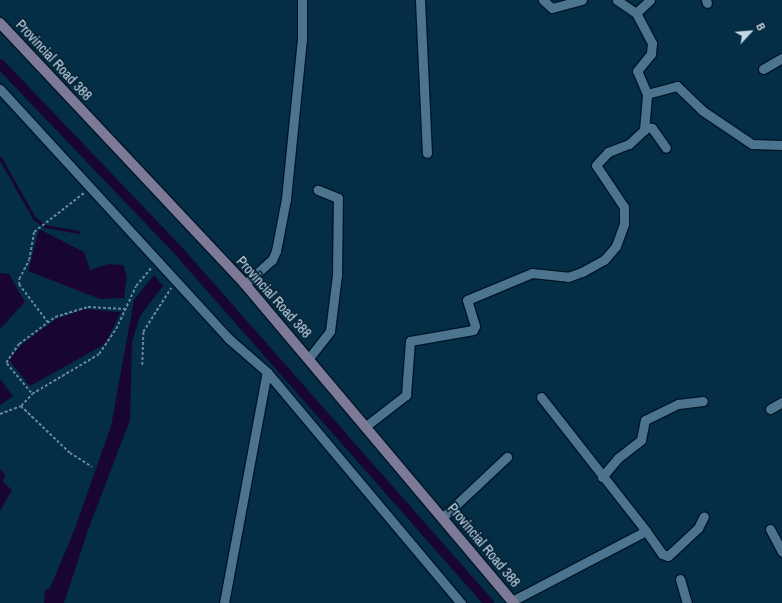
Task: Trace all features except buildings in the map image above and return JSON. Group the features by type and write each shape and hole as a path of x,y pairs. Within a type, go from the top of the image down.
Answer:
{"main road":[{"name":"Provincial Road 388","path":"0,23 245,284 309,358 513,602"}],"street":[{"path":"245,284 272,260 276,251 286,199 302,39 302,0"},
{"path":"420,0 427,153"},
{"path":"543,0 552,8 582,0"},
{"path":"366,426 406,395 410,341 474,329 467,300 532,273 568,277 604,260 622,234 625,216 620,200 596,165 608,152 637,139 645,127 643,113 646,94 637,71 651,54 652,43 636,13 617,0"},
{"path":"636,13 650,0"},
{"path":"763,69 782,58"},
{"path":"646,94 677,86 703,111 752,144 782,145"},
{"path":"0,89 159,260 228,338 267,372 461,603"},
{"path":"645,127 652,128 666,148"},
{"path":"309,358 330,331 337,275 338,198 318,190"},
{"path":"224,603 267,372"},
{"path":"540,396 602,478 646,531 662,554 668,556 698,528 704,516"},
{"path":"602,478 618,458 641,440 645,420 678,404 703,401"},
{"path":"770,409 782,402"},
{"path":"443,517 507,457"},
{"path":"770,529 782,552"},
{"path":"513,602 646,531"},
{"path":"680,579 687,603"}],"path":[{"path":"48,324 19,286 19,279 29,260 34,232 91,187"},
{"path":"0,414 21,406 32,394 99,354 125,309 136,286 159,260"},
{"path":"142,365 143,332 177,280"},
{"path":"32,394 6,360 20,344 48,324 55,317 82,308 125,309"},
{"path":"21,406 70,453 92,467"}],"shaded area":[{"path":"39,229 84,252 90,270 109,264 123,265 127,276 124,298 100,299 28,271"},
{"path":"0,273 9,274 25,302 0,329"},
{"path":"154,275 163,286 140,316 132,342 130,420 88,530 64,603 44,603 45,591 50,588 74,531 111,426 134,300"},
{"path":"85,309 121,312 105,344 30,386 9,360 22,344 56,319"},
{"path":"0,379 13,396 0,405"},
{"path":"0,469 5,474 3,482 12,490 0,511"}],"waterway":[{"path":"0,64 175,247 489,603"},
{"path":"0,158 34,218 45,226 78,232"}]}
